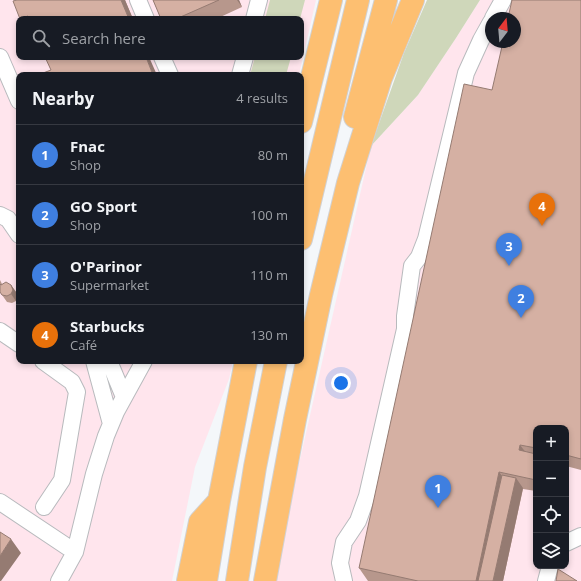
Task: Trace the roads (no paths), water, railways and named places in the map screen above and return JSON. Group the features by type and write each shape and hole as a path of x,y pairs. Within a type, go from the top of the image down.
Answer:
{"highway":[{"path":"304,110 331,0"},
{"path":"304,226 358,0"},
{"path":"348,183 347,154 353,125 386,0"},
{"path":"265,581 298,403 321,295 348,183 381,78 413,0"},
{"path":"206,581 219,501 245,364"},
{"path":"236,581 255,467 275,364"},
{"path":"188,581 200,522 219,501"}],"street":[{"path":"138,0 145,16"},
{"path":"255,16 259,0"},
{"path":"496,12 503,0"},
{"path":"344,581 340,563 344,542 358,521 367,496 405,329 405,316 412,266 420,257 426,239 466,73 485,33"},
{"path":"0,57 16,94"},
{"path":"163,60 169,72"},
{"path":"241,72 244,60"},
{"path":"7,217 16,230"},
{"path":"0,331 16,342"},
{"path":"44,507 62,480 77,392 72,382 47,364"},
{"path":"95,364 111,424"},
{"path":"110,364 124,397"},
{"path":"59,581 75,552 94,474 111,424 142,364"},
{"path":"0,502 75,552"},
{"path":"569,542 581,536"},
{"path":"546,581 549,569"}],"place":[{"name":"Starbucks","path":"542,226"},
{"name":"O'Parinor","path":"509,266"},
{"name":"GO Sport","path":"521,318"},
{"name":"Fnac","path":"438,508"}]}
